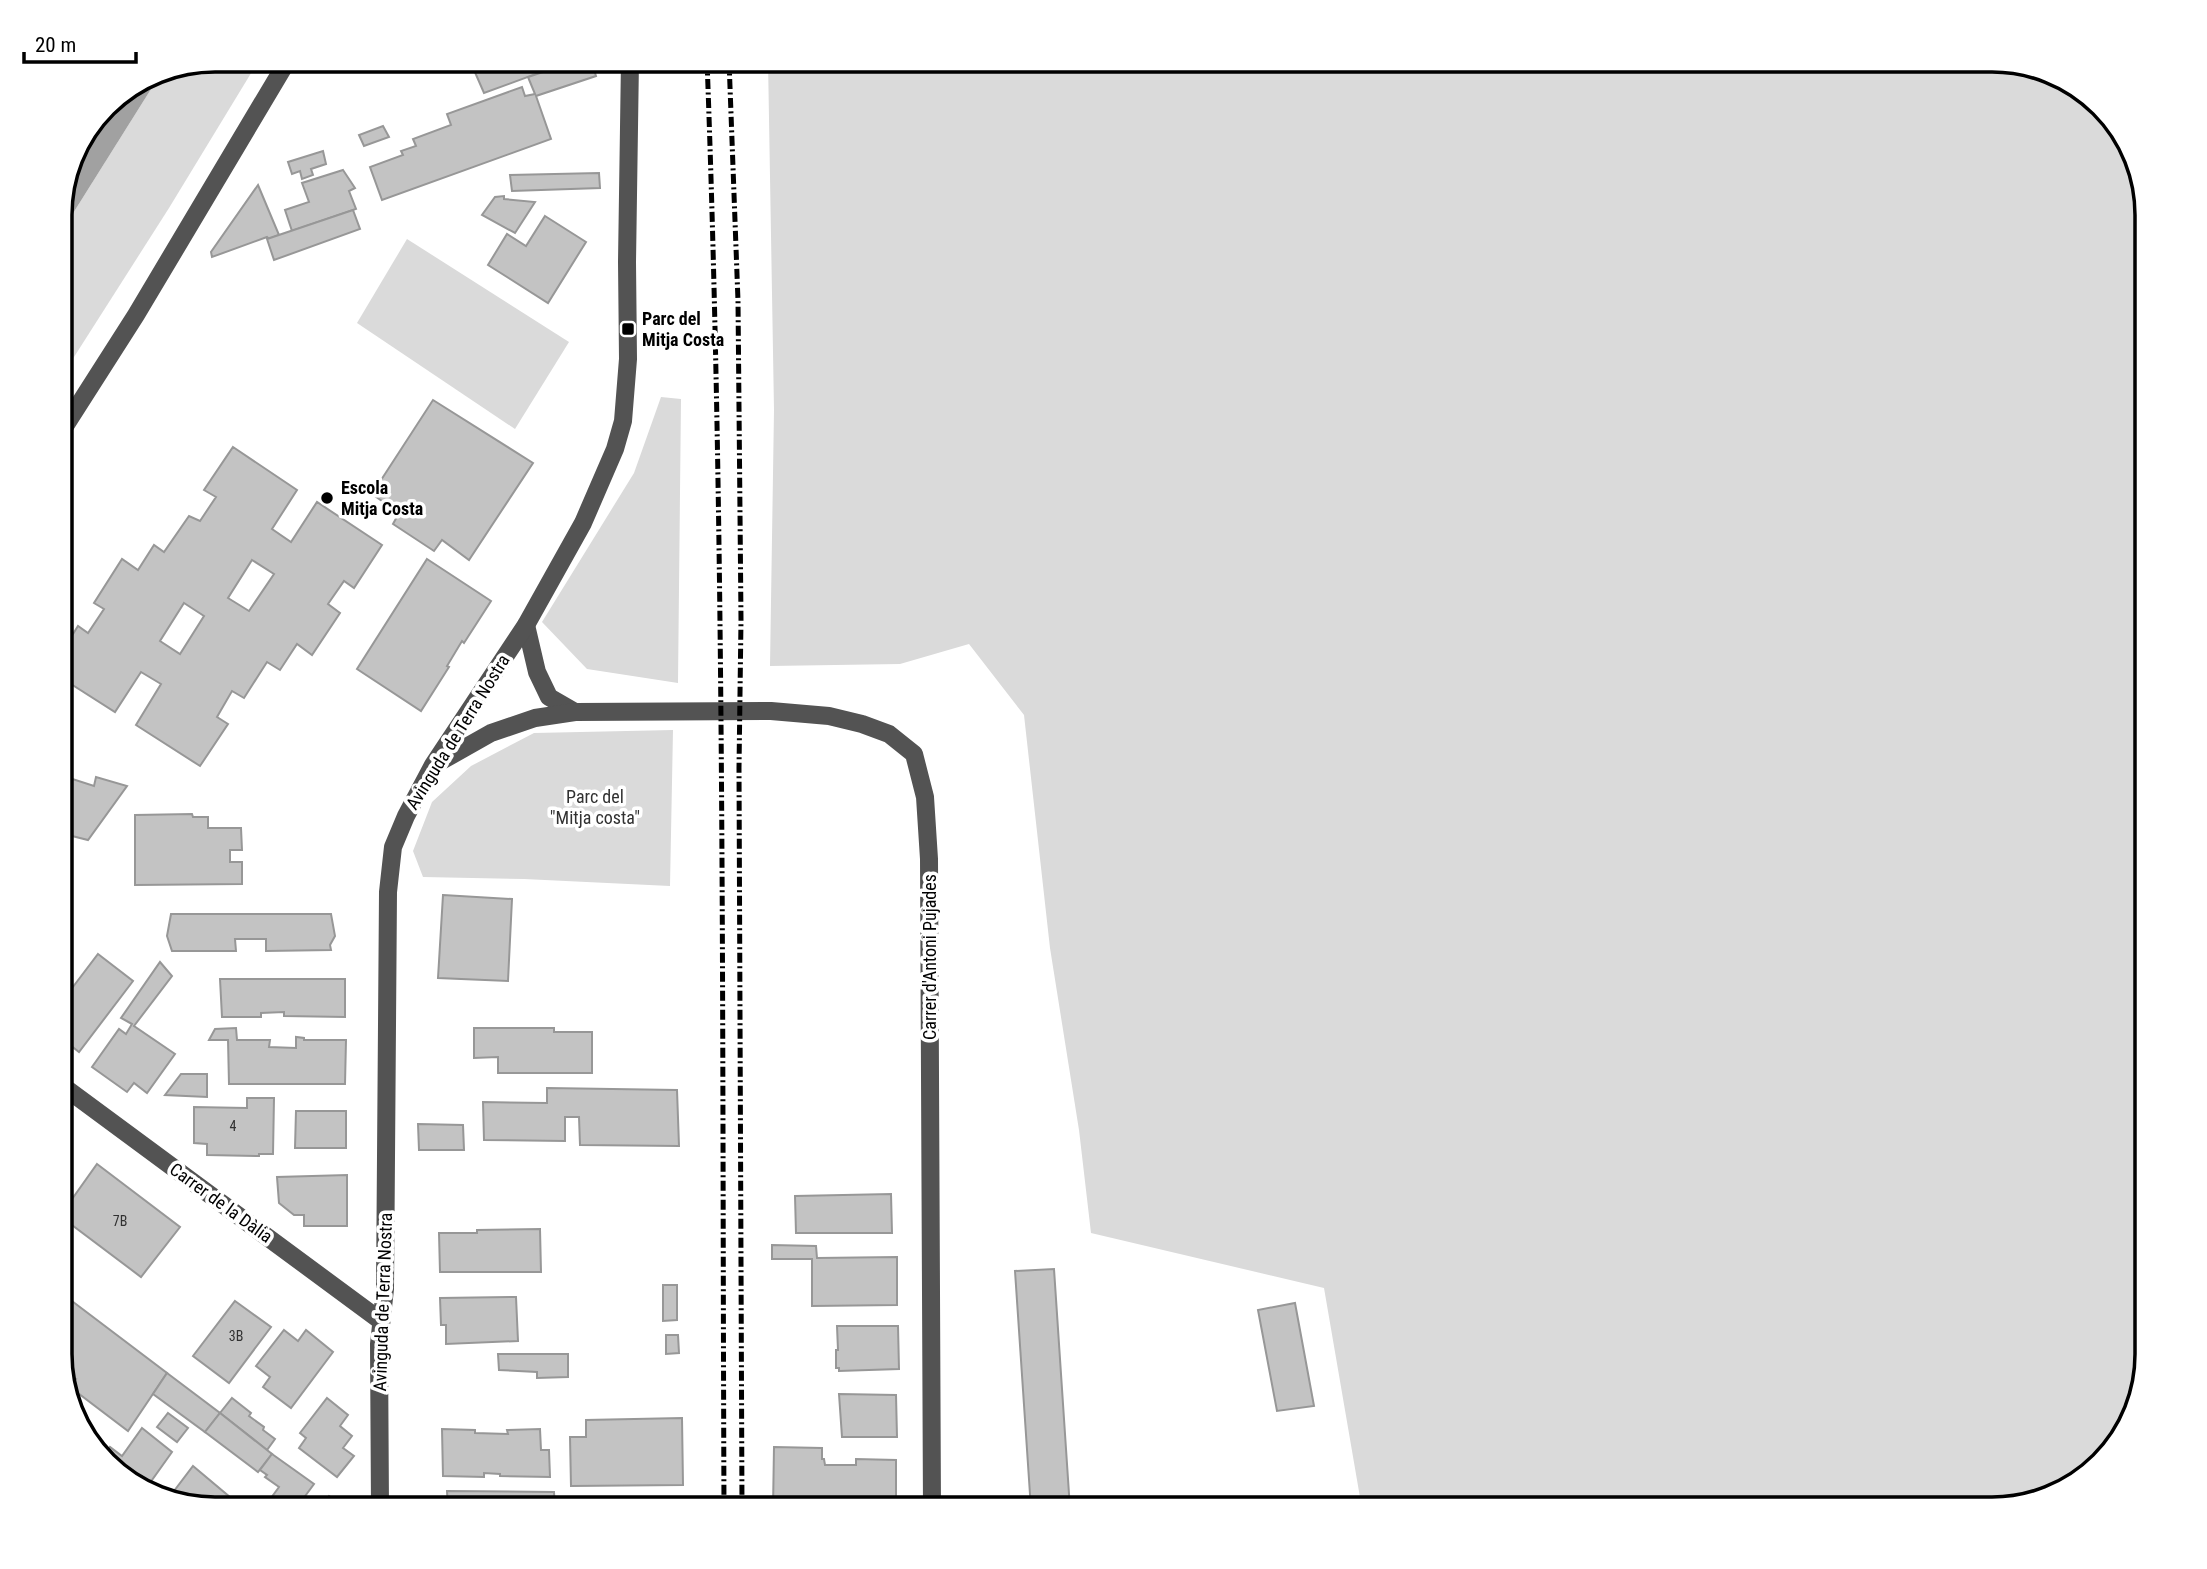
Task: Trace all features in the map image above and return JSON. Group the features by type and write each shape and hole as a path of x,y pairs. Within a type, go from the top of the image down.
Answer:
{"street":[{"path":"72,415 136,315 281,72"},
{"name":"Avinguda de Terra Nostra","path":"380,1497 379,1344 385,1289 390,871 393,847 433,765 526,625 583,523 606,473 623,421 628,359 630,72"},
{"path":"526,625 537,672 549,697 575,712"},
{"name":"Carrer d'Antoni Pujades","path":"433,765 491,733 535,718 575,712 645,710 771,711 829,716 889,734 914,754 925,797 929,859 932,1497"},
{"name":"Carrer de la Dàlia","path":"72,1093 381,1321"}],"green space":[{"path":"252,72 72,360 72,215 153,85 186,74"},
{"path":"768,72 1993,72 2039,79 2079,101 2100,120 2121,151 2130,177 2135,214 2135,1355 2128,1401 2106,1441 2087,1462 2056,1483 2021,1495 2002,1497 1360,1497 1324,1288 1091,1233 1079,1130 1050,948 1024,715 969,644 900,664 770,666 774,410"},
{"path":"407,239 569,342 515,429 357,323"},
{"path":"661,397 681,399 678,683 587,669 542,622 634,473"},
{"name":"Parc del \"Mitja costa\"","path":"673,730 670,886 423,877 413,851 432,802 471,766 534,733"}],"shaded area":[{"path":"153,85 72,215 77,177 96,135 120,107"}],"building":[{"path":"475,72 541,72 484,93"},
{"path":"543,72 595,72 596,76 536,96 551,139 382,200 370,167 403,155 401,151 416,146 413,139 451,125 447,114 522,87 525,96 535,94 528,77"},
{"path":"383,126 389,137 364,146 359,135"},
{"path":"323,151 326,164 311,169 313,175 302,179 300,171 292,174 288,162"},
{"path":"343,170 355,188 349,191 356,209 292,231 285,210 309,202 302,183"},
{"path":"599,173 600,188 512,191 510,175"},
{"path":"258,185 279,235 212,257 211,252"},
{"path":"504,196 504,199 535,202 515,233 482,215 495,197"},
{"path":"353,210 360,229 274,260 267,239"},
{"path":"545,216 586,242 548,303 488,265 507,234 526,246"},
{"path":"433,400 533,463 469,560 442,540 434,551 393,524 399,513 372,494"},
{"path":"233,447 297,490 272,529 291,542 317,502 382,545 354,588 344,581 328,604 340,613 312,655 297,644 280,670 267,662 244,698 232,691 217,717 228,724 200,766 136,725 161,684 141,672 115,712 72,685 72,636 78,626 88,633 104,609 94,603 122,559 138,570 154,545 164,552 189,516 200,521 216,497 204,490","holes":["252,560 274,574 249,611 228,598","184,603 204,616 180,654 160,641"]},
{"path":"427,559 491,601 464,643 462,641 421,711 357,669"},
{"path":"96,777 127,786 88,840 72,836 72,779 94,786"},
{"path":"192,814 193,817 208,817 208,828 241,828 242,850 230,850 230,862 242,862 242,884 135,885 135,815"},
{"path":"443,895 512,899 508,981 438,978"},
{"path":"171,914 331,914 335,936 330,945 331,950 266,951 266,939 235,939 236,951 172,951 167,936"},
{"path":"98,954 133,981 79,1052 72,1046 72,988"},
{"path":"160,962 172,976 134,1026 175,1054 147,1093 134,1083 127,1092 92,1067 119,1029 126,1034 132,1024 121,1018"},
{"path":"220,979 345,979 345,1017 284,1016 284,1012 261,1013 261,1017 222,1017"},
{"path":"236,1028 237,1040 270,1040 269,1047 296,1048 296,1037 304,1040 346,1040 345,1084 229,1084 228,1040 209,1040 215,1029"},
{"path":"474,1028 554,1028 554,1032 592,1032 592,1073 498,1073 498,1057 474,1058"},
{"path":"181,1074 207,1074 207,1097 165,1095"},
{"path":"547,1088 677,1090 679,1146 580,1145 579,1117 565,1117 565,1141 484,1140 483,1102 547,1103"},
{"path":"247,1098 274,1098 273,1154 207,1155 207,1144 194,1143 194,1107 247,1108"},
{"path":"296,1111 346,1111 346,1148 295,1148"},
{"path":"418,1124 463,1125 464,1150 419,1150"},
{"path":"97,1164 180,1227 141,1277 72,1225 72,1199"},
{"path":"347,1175 347,1226 304,1226 304,1215 294,1215 279,1203 277,1177"},
{"path":"891,1194 892,1233 796,1233 795,1196"},
{"path":"540,1229 541,1272 440,1272 439,1233"},
{"path":"772,1245 816,1246 817,1258 897,1257 897,1305 812,1306 812,1259 772,1259"},
{"path":"1054,1269 1069,1497 1030,1497 1015,1271"},
{"path":"663,1285 677,1285 677,1320 663,1321"},
{"path":"516,1297 518,1341 446,1344 446,1325 441,1325 440,1298"},
{"path":"72,1301 167,1373 128,1431 77,1392 72,1364"},
{"path":"235,1301 271,1327 229,1383 193,1356"},
{"path":"1295,1303 1314,1406 1277,1411 1258,1310"},
{"path":"837,1326 898,1326 899,1369 839,1371 839,1368 836,1368"},
{"path":"284,1330 298,1341 306,1330 333,1352 291,1408 263,1387 270,1377 256,1366"},
{"path":"666,1335 678,1335 679,1353 666,1354"},
{"path":"498,1354 568,1354 568,1377 537,1378 537,1372 499,1370"},
{"path":"167,1373 220,1413 205,1432 153,1394"},
{"path":"839,1394 896,1395 897,1437 842,1437"},
{"path":"232,1398 251,1413 249,1416 275,1439 267,1450 220,1413"},
{"path":"327,1398 348,1415 340,1426 352,1436 343,1448 354,1456 337,1477 299,1448 306,1438 300,1433"},
{"path":"168,1413 188,1428 177,1442 157,1427"},
{"path":"220,1413 272,1454 258,1472 205,1432"},
{"path":"682,1418 683,1485 571,1486 570,1437 586,1437 586,1420"},
{"path":"142,1428 172,1452 150,1483 128,1468 109,1449 110,1447 122,1456"},
{"path":"442,1429 508,1434 507,1430 540,1429 541,1450 549,1450 550,1477 484,1473 484,1477 443,1476"},
{"path":"774,1447 822,1448 825,1465 856,1465 856,1459 896,1460 896,1497 773,1497"},
{"path":"272,1454 314,1484 304,1497 272,1497 279,1487 260,1470"},
{"path":"193,1466 230,1497 205,1497 174,1492"},
{"path":"447,1491 554,1492 554,1497 447,1497"}],"railway":[{"path":"707,72 720,603 724,1497"},
{"path":"729,72 738,301 741,620 739,768 742,1497"}],"place":[{"name":"Parc del Mitja Costa","path":"628,329"},
{"name":"Escola Mitja Costa","path":"327,498"}]}
